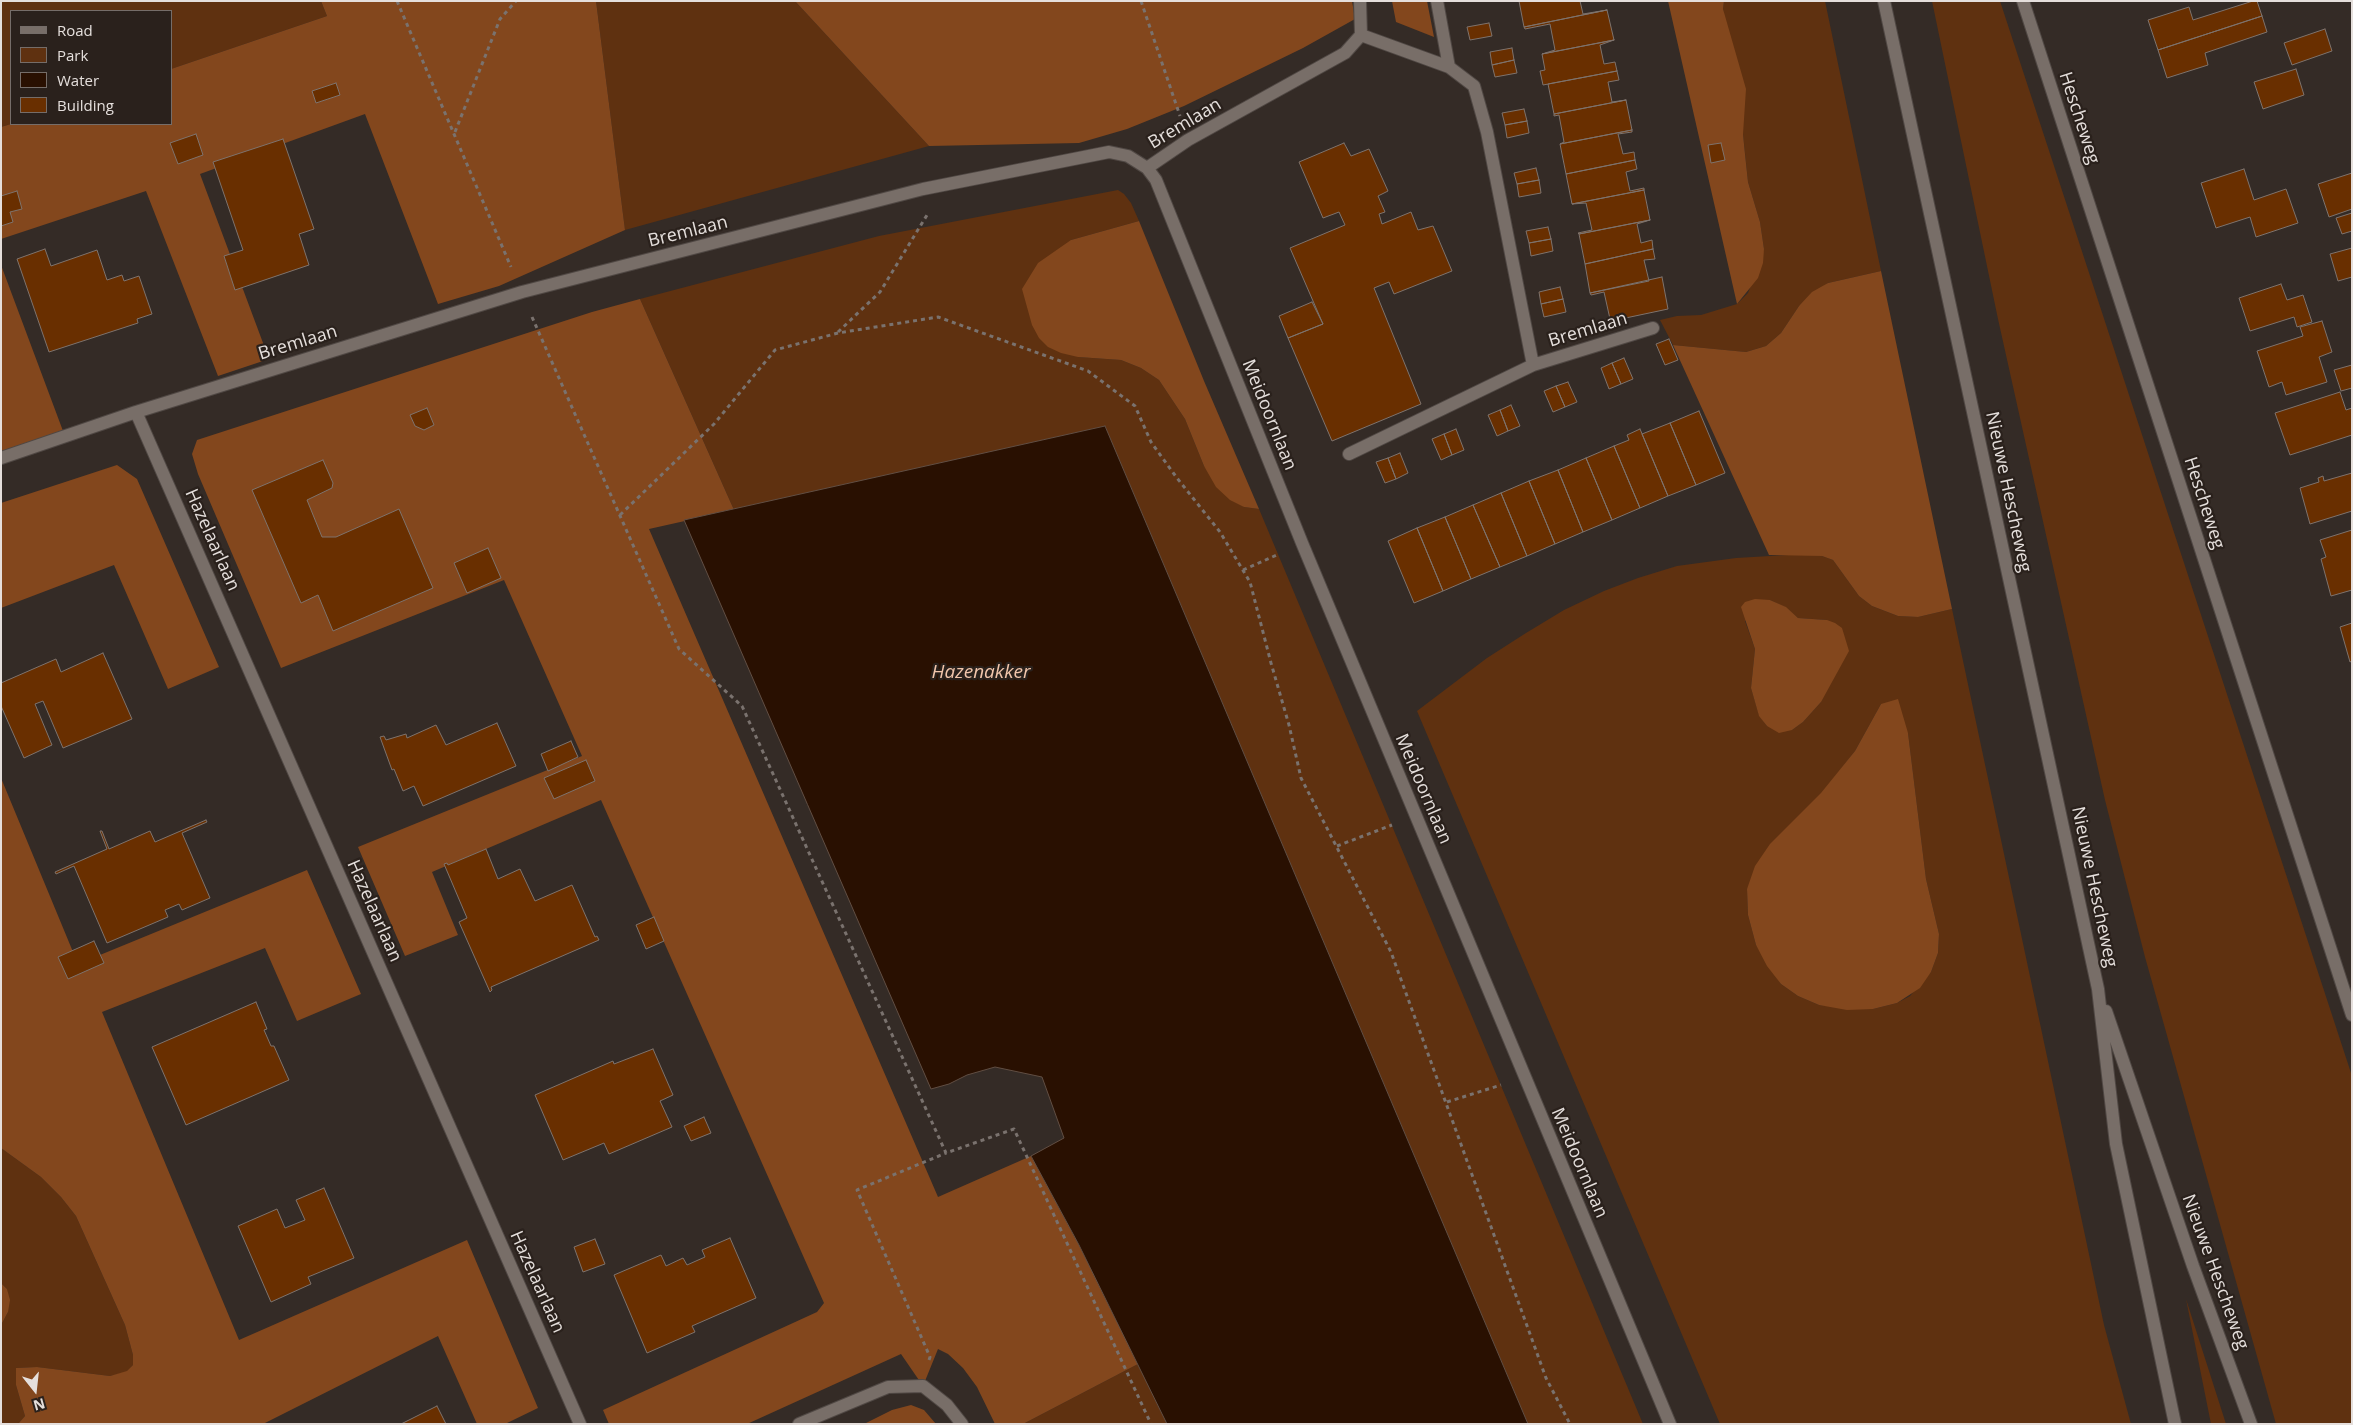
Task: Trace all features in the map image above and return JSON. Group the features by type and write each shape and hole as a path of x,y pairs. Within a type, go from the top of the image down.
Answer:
{"street":[{"path":"1360,1 1361,35"},
{"path":"1437,1 1449,67"},
{"name":"Nieuwe Hescheweg","path":"1884,1 2098,989 2116,1144 2174,1424"},
{"name":"Hescheweg","path":"2023,1 2352,1015"},
{"name":"Bremlaan","path":"1,458 136,412 522,292 945,185 1109,152 1128,156 1147,168 1188,140 1346,53 1361,35 1449,67 1474,86 1486,132 1533,365"},
{"name":"Meidoornlaan","path":"1147,168 1156,180 1302,543 1670,1424"},
{"name":"Bremlaan","path":"1349,454 1533,365 1653,328"},
{"name":"Hazelaarlaan","path":"136,412 580,1424"},
{"name":"Nieuwe Hescheweg","path":"2098,989 2193,1266 2251,1424"},
{"path":"799,1424 888,1387 923,1386 947,1405 962,1424"}],"path":[{"path":"397,1 455,132 522,292 679,649 742,706 946,1154"},
{"path":"455,132 500,18 516,1"},
{"path":"1141,1 1188,140"},
{"path":"838,333 880,292 945,185"},
{"path":"620,515 714,424 775,350 838,333 938,316 1088,370 1135,406 1152,442 1177,478 1220,532 1250,582 1270,663 1289,725 1301,778 1391,952 1546,1378 1570,1424"},
{"path":"1243,570 1302,543"},
{"path":"1337,846 1416,817"},
{"path":"1447,1102 1524,1078"},
{"path":"923,1386 930,1357 857,1190 946,1154 1014,1130 1151,1424"}],"green space":[{"path":"1,1 321,1 327,16 172,69 172,10 10,10 10,124 1,127"},
{"path":"596,1 795,1 929,146 625,230"},
{"path":"1724,1 1825,1 1881,271 1828,283 1799,306 1781,333 1766,346 1746,352 1673,345 1660,320 1677,316 1701,315 1737,304 1748,293 1764,249 1760,222 1748,182 1743,134 1723,9"},
{"path":"1932,1 2000,1 2352,1076 2352,1424 2276,1424 2145,957 2105,800 1998,319"},
{"path":"1118,190 1131,203 1139,221 1071,240 1078,357 1121,360 1141,368 1159,380 1185,419 1204,466 1244,507 1259,509 1643,1424 1528,1424 1105,426 734,510 640,299 879,236"},
{"path":"1805,554 1822,556 1833,560 1859,596 1872,606 1898,616 1918,617 1952,609 2104,1325 2131,1424 1720,1424 1417,711 1487,658 1564,610 1604,591 1677,566 1736,558","holes":["1770,600 1785,607 1798,618 1827,620 1821,702 1803,722 1792,730 1767,726 1759,715 1751,688 1755,649 1745,621","1881,704 1908,733 1926,879 1939,934 1938,953 1931,972 1910,996 1897,1003 1873,1009 1819,1005 1798,996 1781,984 1756,945 1748,915 1747,889 1855,751"]},
{"path":"1,1148 41,1177 61,1197 76,1216 125,1325 133,1355 133,1365 127,1372 110,1376 37,1367 16,1368 16,1385 25,1416 18,1424 1,1424 1,1325 8,1312 7,1289 1,1283"},
{"path":"2186,1299 2226,1424 2211,1424"},
{"path":"1138,1364 1167,1424 1023,1424"}],"shaded area":[{"path":"321,1 596,1 625,230 499,286 438,304 365,114 200,174 269,359 218,376 146,191 1,239 1,127 10,124 172,125 172,69 327,16"},
{"path":"795,1 1352,1 1355,19 1303,48 1184,106 1127,129 1079,143 929,146"},
{"path":"1392,1 1427,1 1434,37 1396,22"},
{"path":"1668,1 1724,1 1723,9 1746,89 1743,134 1748,182 1760,222 1764,249 1763,263 1758,278 1737,304"},
{"path":"1139,221 1204,381 1259,509 1244,507 1230,500 1216,487 1204,466 1185,419 1159,380 1141,368 1121,360 1078,357 1061,353 1048,347 1039,338 1032,325 1022,289 1038,263 1071,240"},
{"path":"1,265 63,431 1,453"},
{"path":"1881,271 1952,609 1918,617 1898,616 1872,606 1859,596 1833,560 1822,556 1769,555 1673,345 1746,352 1766,346 1781,333 1799,306 1812,292 1828,283"},
{"path":"640,299 734,510 649,529 938,1197 1031,1156 1079,1245 1138,1364 1023,1424 995,1424 977,1387 963,1368 948,1354 938,1349 923,1386 901,1354 747,1424 609,1424 603,1410 817,1312 824,1303 601,800 432,872 458,935 405,956 358,847 582,756 504,580 281,668 198,474 192,454 197,440 592,312"},
{"path":"117,465 137,479 219,667 168,689 114,565 1,608 1,503"},
{"path":"1755,599 1770,600 1786,607 1798,618 1827,620 1835,623 1842,628 1849,651 1821,702 1803,722 1792,730 1779,733 1767,726 1759,716 1751,688 1755,649 1741,607 1745,602"},
{"path":"1898,699 1908,733 1926,879 1939,934 1938,953 1931,972 1920,988 1897,1003 1873,1009 1847,1010 1819,1005 1798,996 1781,984 1767,966 1756,945 1748,915 1747,889 1755,866 1770,844 1821,793 1855,751 1881,704"},
{"path":"1,778 78,964 307,870 361,994 297,1021 265,948 102,1012 239,1340 467,1240 538,1408 505,1424 477,1424 438,1336 263,1424 18,1424 25,1416 16,1385 16,1368 37,1367 110,1376 127,1371 133,1365 133,1355 125,1325 76,1216 61,1197 41,1177 1,1148"},
{"path":"1,1283 7,1289 10,1300 8,1312 1,1325"},
{"path":"911,1405 924,1410 936,1424 864,1424 892,1410"}],"water":[{"name":"Hazenakker","path":"1105,426 1528,1424 1167,1424 1079,1245 1031,1156 1064,1138 1042,1077 995,1067 967,1075 949,1084 931,1089 684,520"}],"building":[{"path":"1519,1 1580,1 1583,14 1607,10 1524,27"},
{"path":"2257,1 2262,16 2158,50 2148,20 2189,7 2193,20"},
{"path":"1607,10 1614,40 1542,54 1555,50 1550,24 1525,29 1524,27"},
{"path":"2262,16 2267,32 2205,53 2208,65 2167,78 2158,50"},
{"path":"1489,23 1492,36 1470,40 1467,27"},
{"path":"2325,29 2332,51 2292,65 2284,43"},
{"path":"1614,40 1600,45 1604,64 1615,62 1617,71 1543,85 1540,71 1545,70 1542,54"},
{"path":"1512,48 1514,60 1492,65 1490,52"},
{"path":"1514,60 1517,73 1495,77 1492,65"},
{"path":"2296,69 2304,95 2263,109 2254,82"},
{"path":"1617,71 1619,80 1608,82 1612,102 1626,100 1554,114 1548,84"},
{"path":"336,83 340,95 316,103 312,91"},
{"path":"1626,100 1632,130 1560,144 1564,142 1559,115 1554,116 1554,114"},
{"path":"1524,109 1527,121 1505,125 1502,113"},
{"path":"1527,121 1529,133 1507,138 1505,125"},
{"path":"1632,130 1632,132 1618,134 1623,154 1634,152 1635,160 1566,174 1560,144"},
{"path":"196,134 203,155 178,164 170,143"},
{"path":"283,139 314,229 299,234 309,265 235,290 224,256 243,250 213,162"},
{"path":"1344,143 1351,156 1369,149 1388,191 1378,196 1385,212 1379,214 1382,224 1411,212 1418,230 1433,226 1452,271 1394,294 1389,282 1374,288 1421,404 1332,441 1288,338 1323,324 1290,248 1345,225 1339,212 1323,218 1299,162"},
{"path":"1721,143 1725,160 1711,163 1708,145"},
{"path":"1635,160 1637,169 1626,172 1630,191 1644,188 1644,190 1572,204 1566,174"},
{"path":"1536,168 1539,180 1517,184 1514,173"},
{"path":"2244,169 2254,200 2286,189 2298,223 2256,237 2250,217 2216,228 2201,183"},
{"path":"2352,173 2352,209 2329,217 2318,184"},
{"path":"1539,180 1541,193 1519,197 1517,184"},
{"path":"1644,190 1650,220 1578,233 1592,230 1586,203 1572,204"},
{"path":"17,191 22,209 10,212 13,222 1,226 1,196"},
{"path":"2352,213 2352,231 2342,234 2336,218"},
{"path":"1650,220 1637,224 1641,243 1652,240 1653,249 1585,264 1579,234"},
{"path":"1548,227 1551,239 1529,243 1526,231"},
{"path":"1551,239 1553,251 1531,256 1529,243"},
{"path":"2352,248 2352,277 2338,281 2330,254"},
{"path":"45,249 51,266 97,250 107,280 122,275 124,281 139,276 152,314 137,319 138,323 49,352 17,259"},
{"path":"1653,249 1655,259 1644,260 1649,281 1590,293 1585,264"},
{"path":"1662,277 1668,309 1602,323 1602,321 1610,319 1604,292 1591,295 1590,293"},
{"path":"2281,284 2287,300 2303,295 2312,322 2297,327 2294,317 2250,331 2239,298"},
{"path":"1560,287 1563,299 1541,304 1539,292"},
{"path":"1563,299 1566,312 1544,317 1541,304"},
{"path":"1312,302 1323,324 1288,338 1279,316"},
{"path":"2322,321 2332,352 2319,357 2327,382 2286,395 2282,382 2269,387 2257,351 2303,336 2300,327"},
{"path":"1669,339 1678,360 1665,365 1656,344"},
{"path":"1624,358 1633,379 1621,384 1612,363"},
{"path":"1612,363 1621,384 1609,389 1601,368"},
{"path":"2352,365 2352,388 2341,391 2334,370"},
{"path":"1568,382 1577,402 1565,407 1556,386"},
{"path":"1556,386 1565,407 1553,412 1544,391"},
{"path":"2340,392 2346,410 2352,408 2352,435 2290,455 2275,413"},
{"path":"1511,405 1520,426 1508,431 1500,410"},
{"path":"427,408 434,425 424,430 415,426 410,415"},
{"path":"1500,410 1508,431 1497,436 1488,415"},
{"path":"1699,411 1725,473 1696,485 1670,423"},
{"path":"1670,423 1696,485 1668,496 1642,434"},
{"path":"1456,429 1464,450 1452,455 1444,434"},
{"path":"1640,429 1668,496 1640,508 1614,446 1629,440 1627,435"},
{"path":"1444,434 1452,455 1441,460 1432,439"},
{"path":"1614,446 1640,508 1612,520 1586,458"},
{"path":"1400,453 1408,473 1396,479 1388,458"},
{"path":"1388,458 1396,479 1385,483 1376,462"},
{"path":"1586,458 1612,520 1583,532 1558,470"},
{"path":"323,460 333,483 332,488 307,500 322,537 336,537 399,509 433,588 333,631 318,595 301,603 252,490"},
{"path":"1558,470 1583,532 1555,544 1529,481"},
{"path":"2352,473 2352,511 2310,524 2300,488 2319,482 2318,478 2323,476 2324,481"},
{"path":"1529,481 1555,544 1527,556 1501,493"},
{"path":"1501,493 1527,556 1500,567 1473,505"},
{"path":"1473,505 1500,567 1471,579 1445,517"},
{"path":"1445,517 1471,579 1443,591 1417,528"},
{"path":"1417,528 1443,591 1414,603 1388,541"},
{"path":"2352,530 2352,590 2331,596 2321,559 2326,557 2320,540"},
{"path":"488,548 501,578 467,593 454,563"},
{"path":"2352,623 2352,661 2350,662 2340,627"},
{"path":"103,653 132,719 63,748 43,701 35,704 52,745 24,758 1,706 1,683 56,659 61,672"},
{"path":"497,723 516,766 423,806 414,786 403,791 394,769 392,770 380,737 384,736 386,740 406,734 407,738 436,725 446,745"},
{"path":"571,741 578,757 548,771 541,754"},
{"path":"586,760 595,781 554,799 544,778"},
{"path":"206,820 207,822 182,833 210,898 182,910 179,904 165,910 168,917 107,943 74,866 56,874 55,872 107,849 100,831 102,831 109,849 150,831 155,842"},
{"path":"486,849 498,879 520,869 535,901 572,885 595,937 597,936 599,940 491,987 492,990 490,992 459,922 467,918 444,864 447,863 448,865"},
{"path":"654,917 664,941 646,949 636,925"},
{"path":"94,941 104,963 68,979 58,957"},
{"path":"256,1002 267,1029 264,1030 271,1046 274,1046 289,1080 186,1125 152,1047"},
{"path":"653,1049 673,1095 660,1101 672,1127 609,1154 604,1143 563,1160 535,1095 613,1061 614,1064"},
{"path":"704,1117 711,1133 691,1141 684,1126"},
{"path":"324,1188 354,1258 308,1277 311,1284 271,1302 238,1226 277,1209 285,1228 305,1220 296,1200"},
{"path":"730,1238 756,1298 692,1326 695,1332 647,1353 614,1275 661,1255 666,1266 683,1258 687,1265 705,1257 702,1250"},
{"path":"595,1239 605,1264 583,1272 574,1247"},
{"path":"437,1406 446,1424 401,1424"}]}
